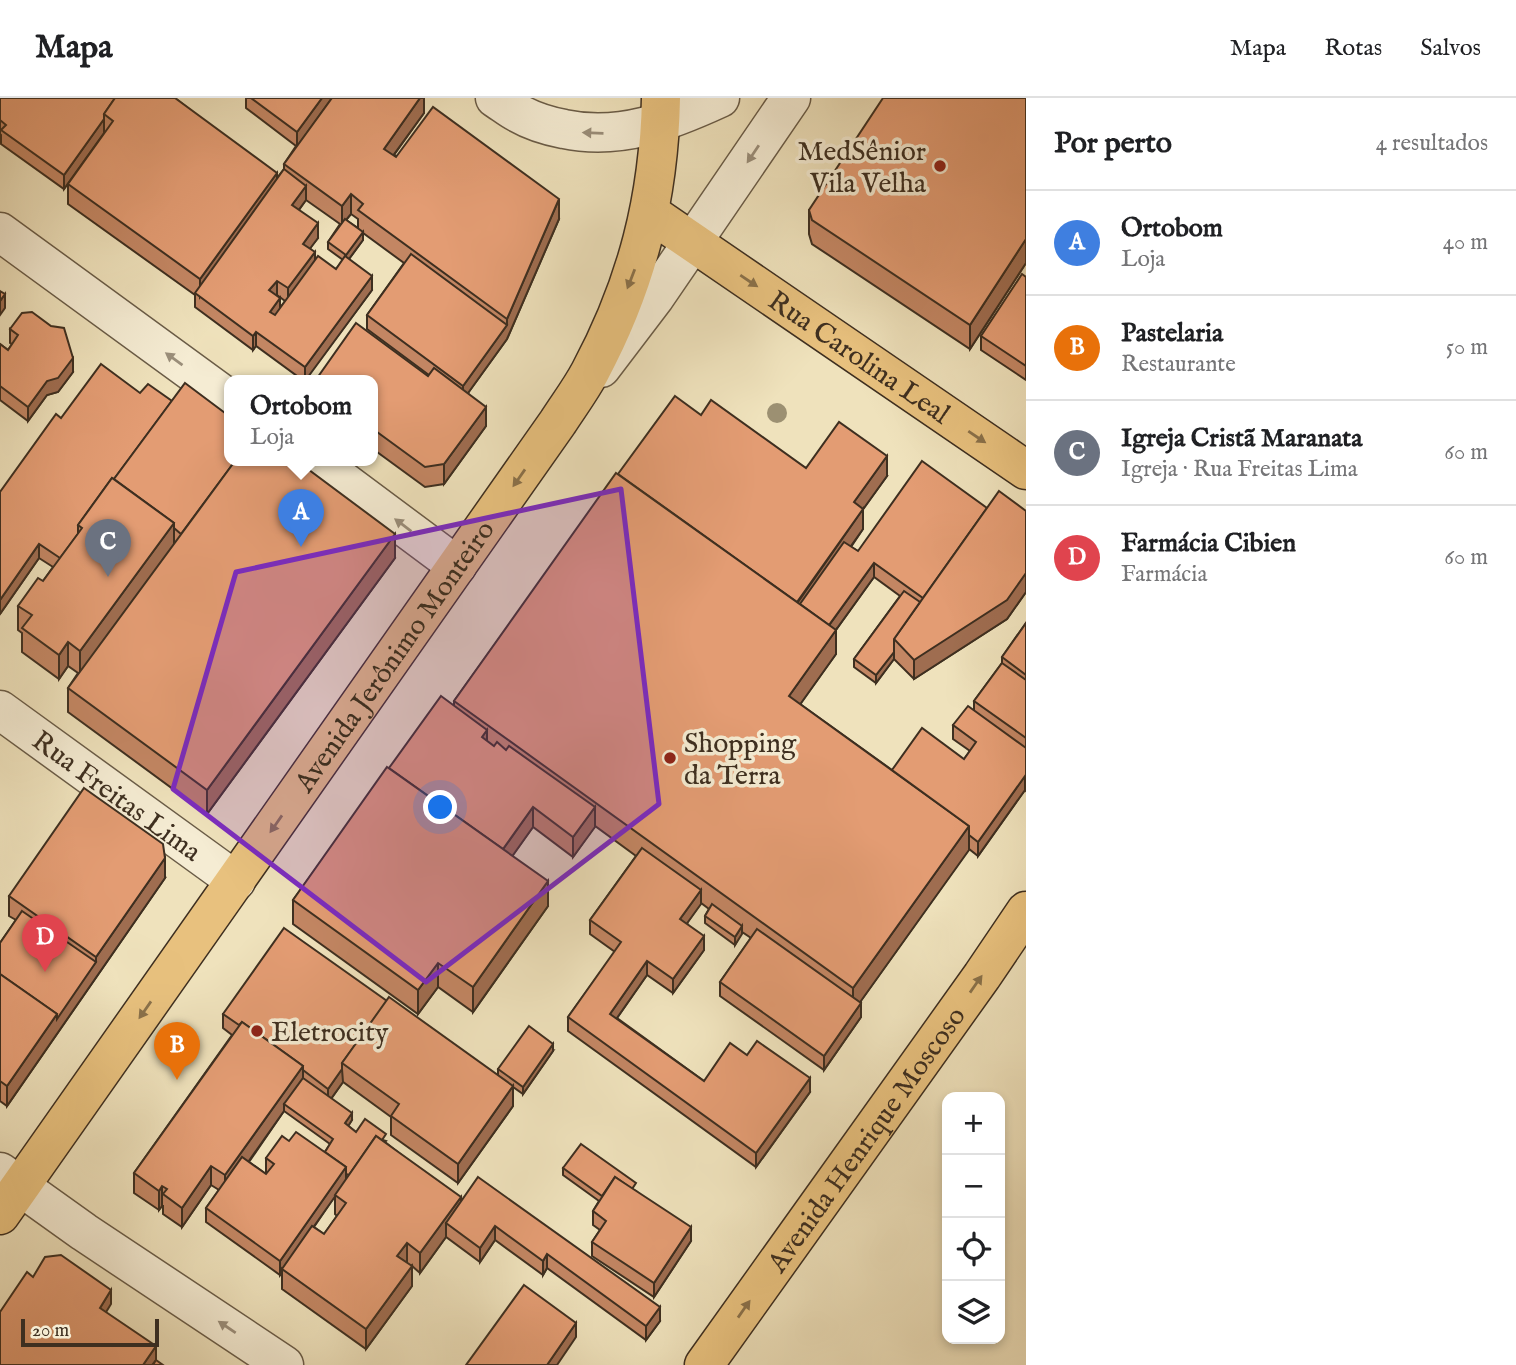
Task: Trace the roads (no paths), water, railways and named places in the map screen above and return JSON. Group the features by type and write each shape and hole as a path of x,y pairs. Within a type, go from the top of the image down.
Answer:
{"main road":[{"path":"558,422 589,374 615,322 635,268 650,213 658,156 660,111"},
{"name":"Rua Carolina Leal","path":"650,213 1026,470"},
{"name":"Avenida Jerônimo Monteiro","path":"7,1191 236,881 558,422"},
{"name":"Avenida Henrique Moscoso","path":"704,1365 1026,911"}],"street":[{"path":"495,98 520,115 549,126 607,134 634,130 660,111 720,98"},
{"name":"Avenida Jerônimo Monteiro","path":"558,422 656,297 791,98"},
{"path":"0,232 224,395"},
{"path":"323,466 457,566"},
{"name":"Rua Freitas Lima","path":"0,710 236,881"},
{"path":"7,1191 84,1232 284,1365"}],"place":[{"name":"MedSênior Vila Velha","path":"940,166"},
{"name":"Ortobom","path":"301,547"},
{"name":"Igreja Cristã Maranata","path":"108,577"},
{"name":"Shopping da Terra","path":"670,758"},
{"name":"Farmácia Cibien","path":"45,972"},
{"name":"Eletrocity","path":"257,1031"},
{"name":"Pastelaria","path":"177,1080"}]}
